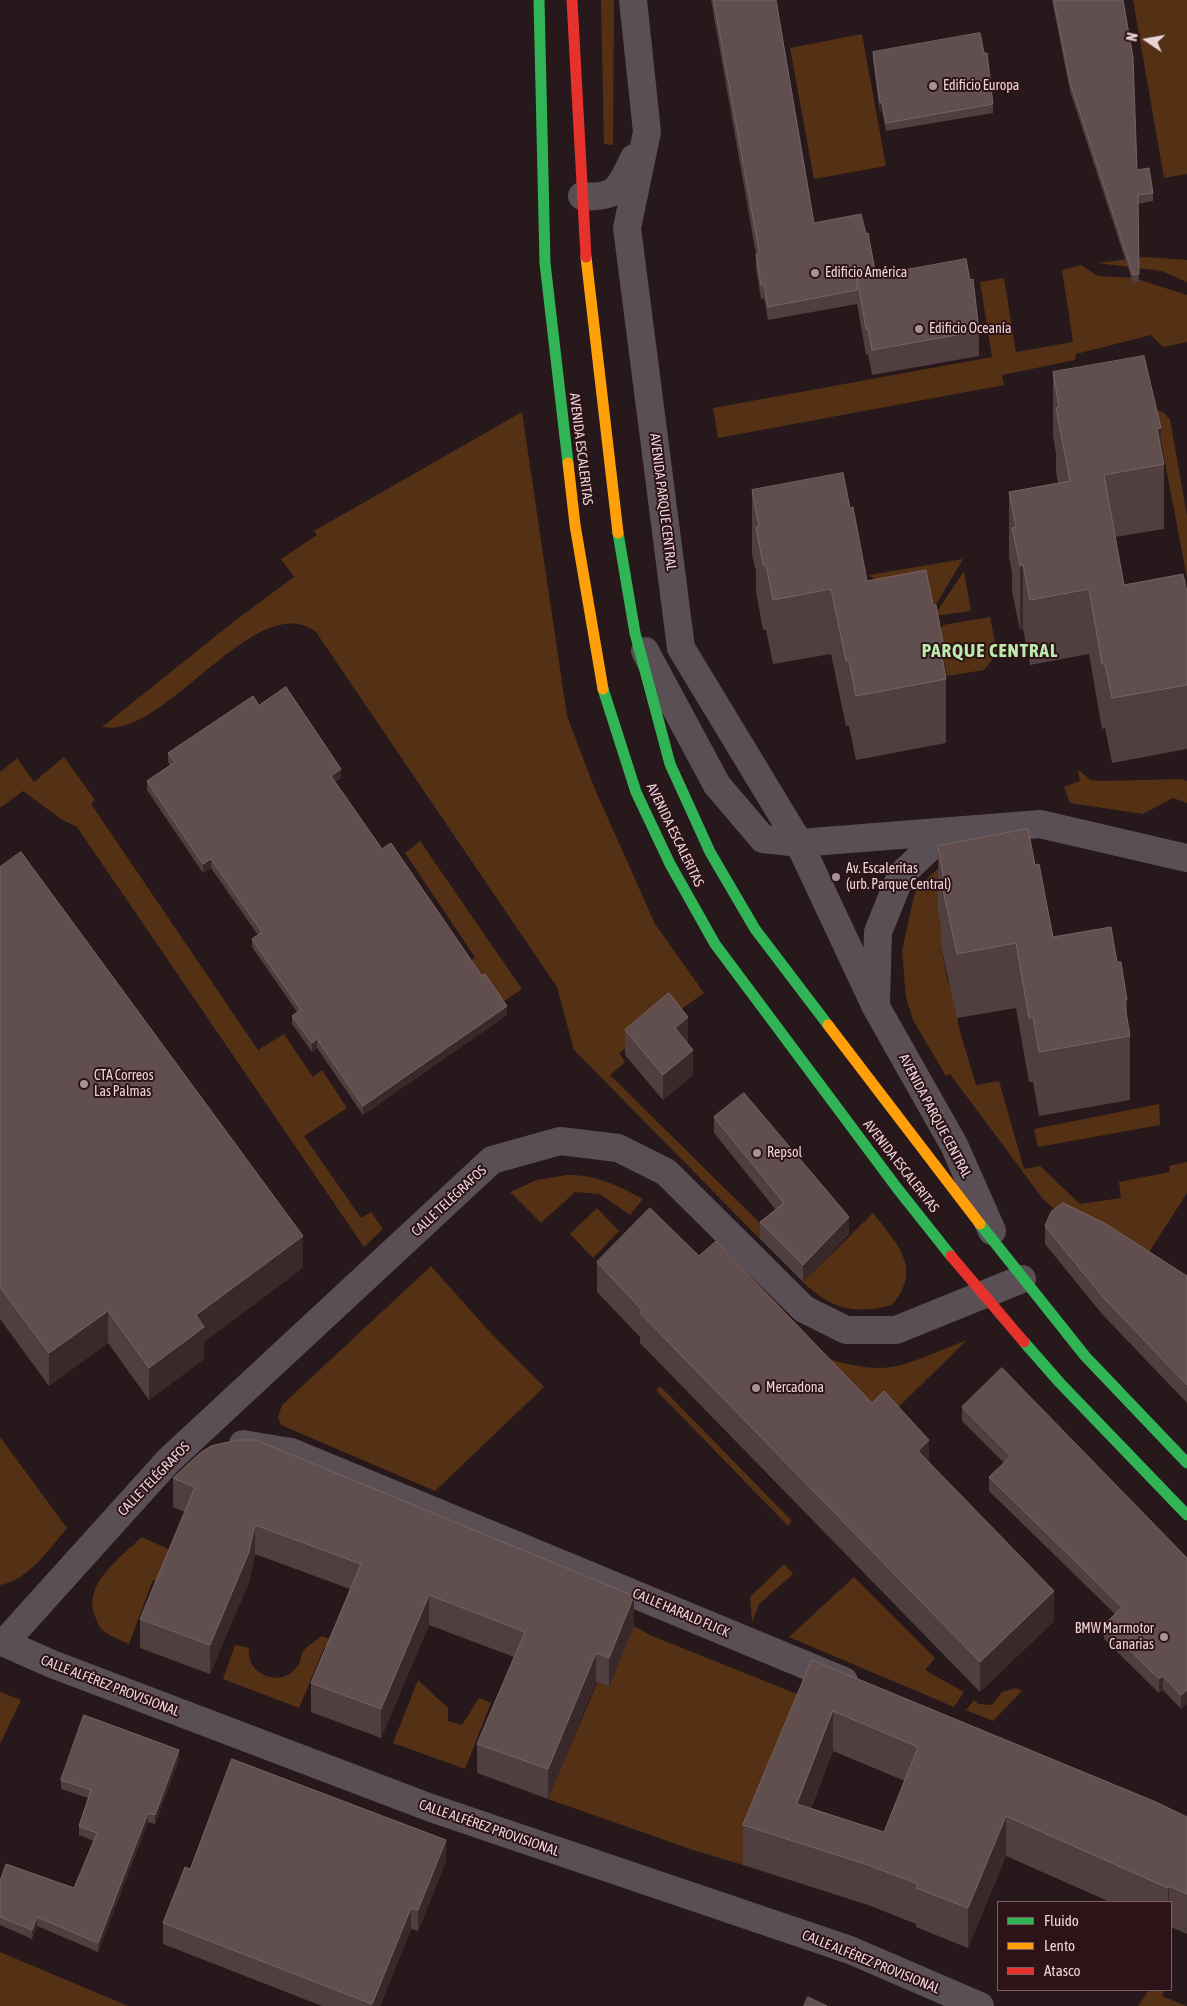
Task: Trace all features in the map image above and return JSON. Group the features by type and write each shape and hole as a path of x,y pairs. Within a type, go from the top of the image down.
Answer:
{"street":[{"name":"AVENIDA ESCALERITAS","path":"539,0 545,263 559,392 576,525 600,680 636,792 670,864 715,944 897,1188 983,1295 1060,1383 1187,1515"},
{"name":"AVENIDA ESCALERITAS","path":"572,0 589,302 615,514 635,632 670,764 710,852 755,929 928,1153 1002,1255 1085,1356 1187,1463"},
{"name":"AVENIDA PARQUE CENTRAL","path":"633,0 646,132 627,228 681,648 799,843 876,1007 954,1145 1002,1255"},
{"path":"582,196 602,197 621,186 646,132"},
{"path":"635,632 717,785 763,839 799,843 1040,824 1187,858"},
{"path":"876,1007 878,932 901,875 946,832"},
{"name":"CALLE TELÉGRAFOS","path":"2,1642 168,1461 492,1160 560,1141 618,1148 666,1172 804,1309 846,1330 896,1330 1022,1279"},
{"name":"CALLE HARALD FLICK","path":"168,1461 235,1442 291,1452 871,1692"},
{"name":"CALLE ALFÉREZ PROVISIONAL","path":"2,1642 52,1664 431,1808 850,1950 980,2006"}],"shaded area":[{"path":"601,0 614,0 613,145 604,144"},
{"path":"1133,0 1187,0 1187,174 1164,178"},
{"path":"862,34 886,166 814,179 790,48"},
{"path":"1145,257 1187,260 1187,282 1161,271 1097,263"},
{"path":"1081,265 1098,276 1134,278 1187,295 1187,342 1163,347 1151,335 1076,354 1075,360 1002,375 1004,385 718,438 713,408 992,357 980,282 1004,278 1016,352 1073,342 1062,270"},
{"path":"1155,410 1163,412 1170,419 1187,516 1187,578"},
{"path":"522,412 567,716 594,787 655,924 704,993 619,1053 625,1062 610,1075 769,1232 760,1239 574,1050 557,987 316,632 292,623 266,629 239,645 154,711 127,725 102,727 237,619 294,577 281,559 317,535 314,531"},
{"path":"963,559 931,613 923,614 869,575"},
{"path":"964,571 971,611 934,616"},
{"path":"990,617 997,653 984,670 947,676 939,634 943,625"},
{"path":"64,757 95,800 91,804 258,1050 284,1034 313,1077 322,1070 347,1108 304,1136 361,1218 371,1212 383,1229 364,1247 77,827 61,819 23,791 0,808 0,772 17,758 34,782"},
{"path":"1078,770 1091,780 1102,781 1181,779 1187,781 1187,803 1173,798 1143,814 1070,803 1064,787 1080,781"},
{"path":"420,841 522,989 500,1004 468,964 475,957 405,853"},
{"path":"946,862 944,945 941,946 948,983 951,983 959,1028 976,1085 999,1081 1024,1169 1040,1166 1080,1204 1121,1198 1119,1182 1170,1172 1169,1166 1187,1162 1187,1193 1144,1260 1061,1215 1043,1199 950,1074 946,1076 913,1020 906,997 902,951 914,896 919,885"},
{"path":"1159,1104 1160,1125 1038,1147 1034,1129"},
{"path":"567,1175 598,1179 643,1199 630,1215 600,1194 575,1192 541,1223 510,1192 537,1180"},
{"path":"597,1208 619,1231 593,1258 570,1234"},
{"path":"873,1213 898,1246 903,1256 906,1279 901,1292 892,1305 878,1308 855,1309 833,1304 803,1282"},
{"path":"431,1266 488,1330 544,1387 435,1491 281,1425 278,1417 282,1405"},
{"path":"967,1340 872,1433 808,1351 843,1363 881,1368 905,1364"},
{"path":"660,1386 792,1521 788,1526 656,1390"},
{"path":"0,1437 67,1528 46,1554 29,1570 20,1577 0,1585"},
{"path":"142,1537 172,1551 166,1584 153,1580 129,1644 101,1629 92,1604 94,1593 106,1572"},
{"path":"784,1564 793,1574 759,1604 752,1622 750,1597"},
{"path":"854,1577 935,1658 925,1670 964,1692 954,1707 789,1637"},
{"path":"634,1626 652,1636 812,1700 743,1865 693,1850 548,1799 597,1683 609,1687"},
{"path":"322,1636 340,1643 337,1649 325,1646 299,1708 223,1679 235,1645 249,1648 251,1661 256,1670 264,1675 276,1678 293,1672 300,1661 302,1652"},
{"path":"418,1680 448,1708 448,1721 462,1725 479,1698 491,1703 465,1769 393,1743"},
{"path":"1016,1688 1022,1691 993,1721 966,1710 974,1700 978,1704 992,1705 1002,1692"},
{"path":"0,1692 21,1700 0,1744"},
{"path":"0,1952 128,2006 0,2006"},
{"path":"1148,1991 1164,1991 1162,1996 1186,2006 1138,2006"}],"building":[{"path":"714,0 776,0 814,223 861,214 866,234 868,233 876,276 857,279 857,290 768,307 764,285 761,285 756,254 759,253"},
{"path":"1054,0 1123,0 1133,57 1137,170 1149,168 1153,193 1138,195 1139,274 1133,275 1070,82"},
{"name":"Edificio Europa","path":"980,33 984,53 987,53 993,104 886,123 882,102 880,103 873,52"},
{"name":"Edificio Oceanía","path":"966,259 970,280 973,279 979,331 872,350 868,329 866,329 857,279"},
{"path":"1144,356 1161,428 1157,429 1164,464 1104,475 1124,585 1183,574 1187,592 1187,685 1112,698 1105,664 1102,664 1089,589 1030,600 1023,565 1020,566 1012,528 1016,527 1009,492 1070,481 1056,408 1059,407 1053,372"},
{"path":"843,473 850,508 853,507 867,581 926,570 933,605 936,605 943,642 940,643 946,679 856,696 849,661 846,661 831,589 773,600 766,565 763,565 756,527 759,527 752,490"},
{"path":"286,687 341,769 331,776 382,849 391,843 482,976 485,974 507,1006 363,1106 317,1039 312,1043 292,1016 301,1010 252,939 262,932 211,859 203,864 147,781 175,762 168,753 253,696 259,705"},
{"path":"1028,829 1035,865 1039,864 1053,937 1111,927 1117,962 1121,962 1127,1000 1124,1000 1130,1036 1039,1052 1033,1017 1029,1018 1016,943 957,954 941,881 944,881 938,846"},
{"name":"CTA Correos Las Palmas","path":"21,852 303,1236 196,1315 204,1327 149,1368 108,1311 49,1353 0,1287 0,867"},
{"path":"669,993 688,1017 675,1028 693,1050 663,1075 625,1030"},
{"path":"744,1093 849,1217 803,1265 760,1222 784,1203 714,1117"},
{"path":"1063,1203 1106,1224 1187,1276 1187,1385 1102,1296 1045,1226 1051,1212"},
{"path":"650,1208 699,1256 716,1241 872,1403 884,1391 929,1440 918,1451 1054,1591 980,1662 640,1313 642,1310 597,1262"},
{"path":"1002,1368 1187,1558 1187,1690 1181,1695 1163,1676 1159,1679 1104,1625 1122,1607 989,1477 1011,1456 962,1407"},
{"path":"238,1440 256,1440 634,1596 609,1658 596,1653 548,1769 477,1744 525,1632 429,1595 381,1709 311,1683 361,1564 255,1525 249,1552 210,1645 140,1619 195,1487 173,1478 200,1453 211,1446"},
{"path":"812,1660 1156,1802 1187,1817 1187,1894 1169,1886 1168,1888 1006,1816 968,1908 916,1888 918,1884 868,1865 743,1825","holes":["833,1711 918,1747 884,1832 797,1804"]},
{"path":"84,1715 179,1750 155,1815 148,1813 98,1943 37,1917 32,1930 0,1917 0,1881 6,1864 74,1888 97,1833 79,1826 91,1790 61,1780"},
{"path":"232,1759 446,1840 418,1910 411,1908 372,2004 163,1923 185,1867 190,1869"},
{"path":"808,1997 827,2006 804,2006"}],"traffic: fast":[{"path":"539,0 545,263 568,463"},
{"path":"618,533 635,633 670,764 710,852 755,929 828,1025"},
{"path":"603,689 636,792 670,864 715,944 897,1188 951,1256"},
{"path":"980,1224 1085,1356 1187,1463"},
{"path":"1024,1342 1060,1383 1187,1515"}],"traffic: slow":[{"path":"586,257 618,533"},
{"path":"568,463 575,525 603,689"},
{"path":"828,1025 980,1224"}],"traffic: jam":[{"path":"572,0 586,257"},
{"path":"951,1256 1024,1342"}],"place":[{"name":"Edificio Europa","path":"933,86"},
{"name":"Edificio América","path":"815,273"},
{"name":"Edificio Oceanía","path":"919,329"},
{"name":"Av. Escaleritas (urb. Parque Central)","path":"836,877"},
{"name":"CTA Correos Las Palmas","path":"84,1084"},
{"name":"Repsol","path":"757,1153"},
{"name":"Mercadona","path":"756,1388"},
{"name":"BMW Marmotor Canarias","path":"1164,1637"}],"district":[{"name":"PARQUE CENTRAL","path":"990,651"}]}
